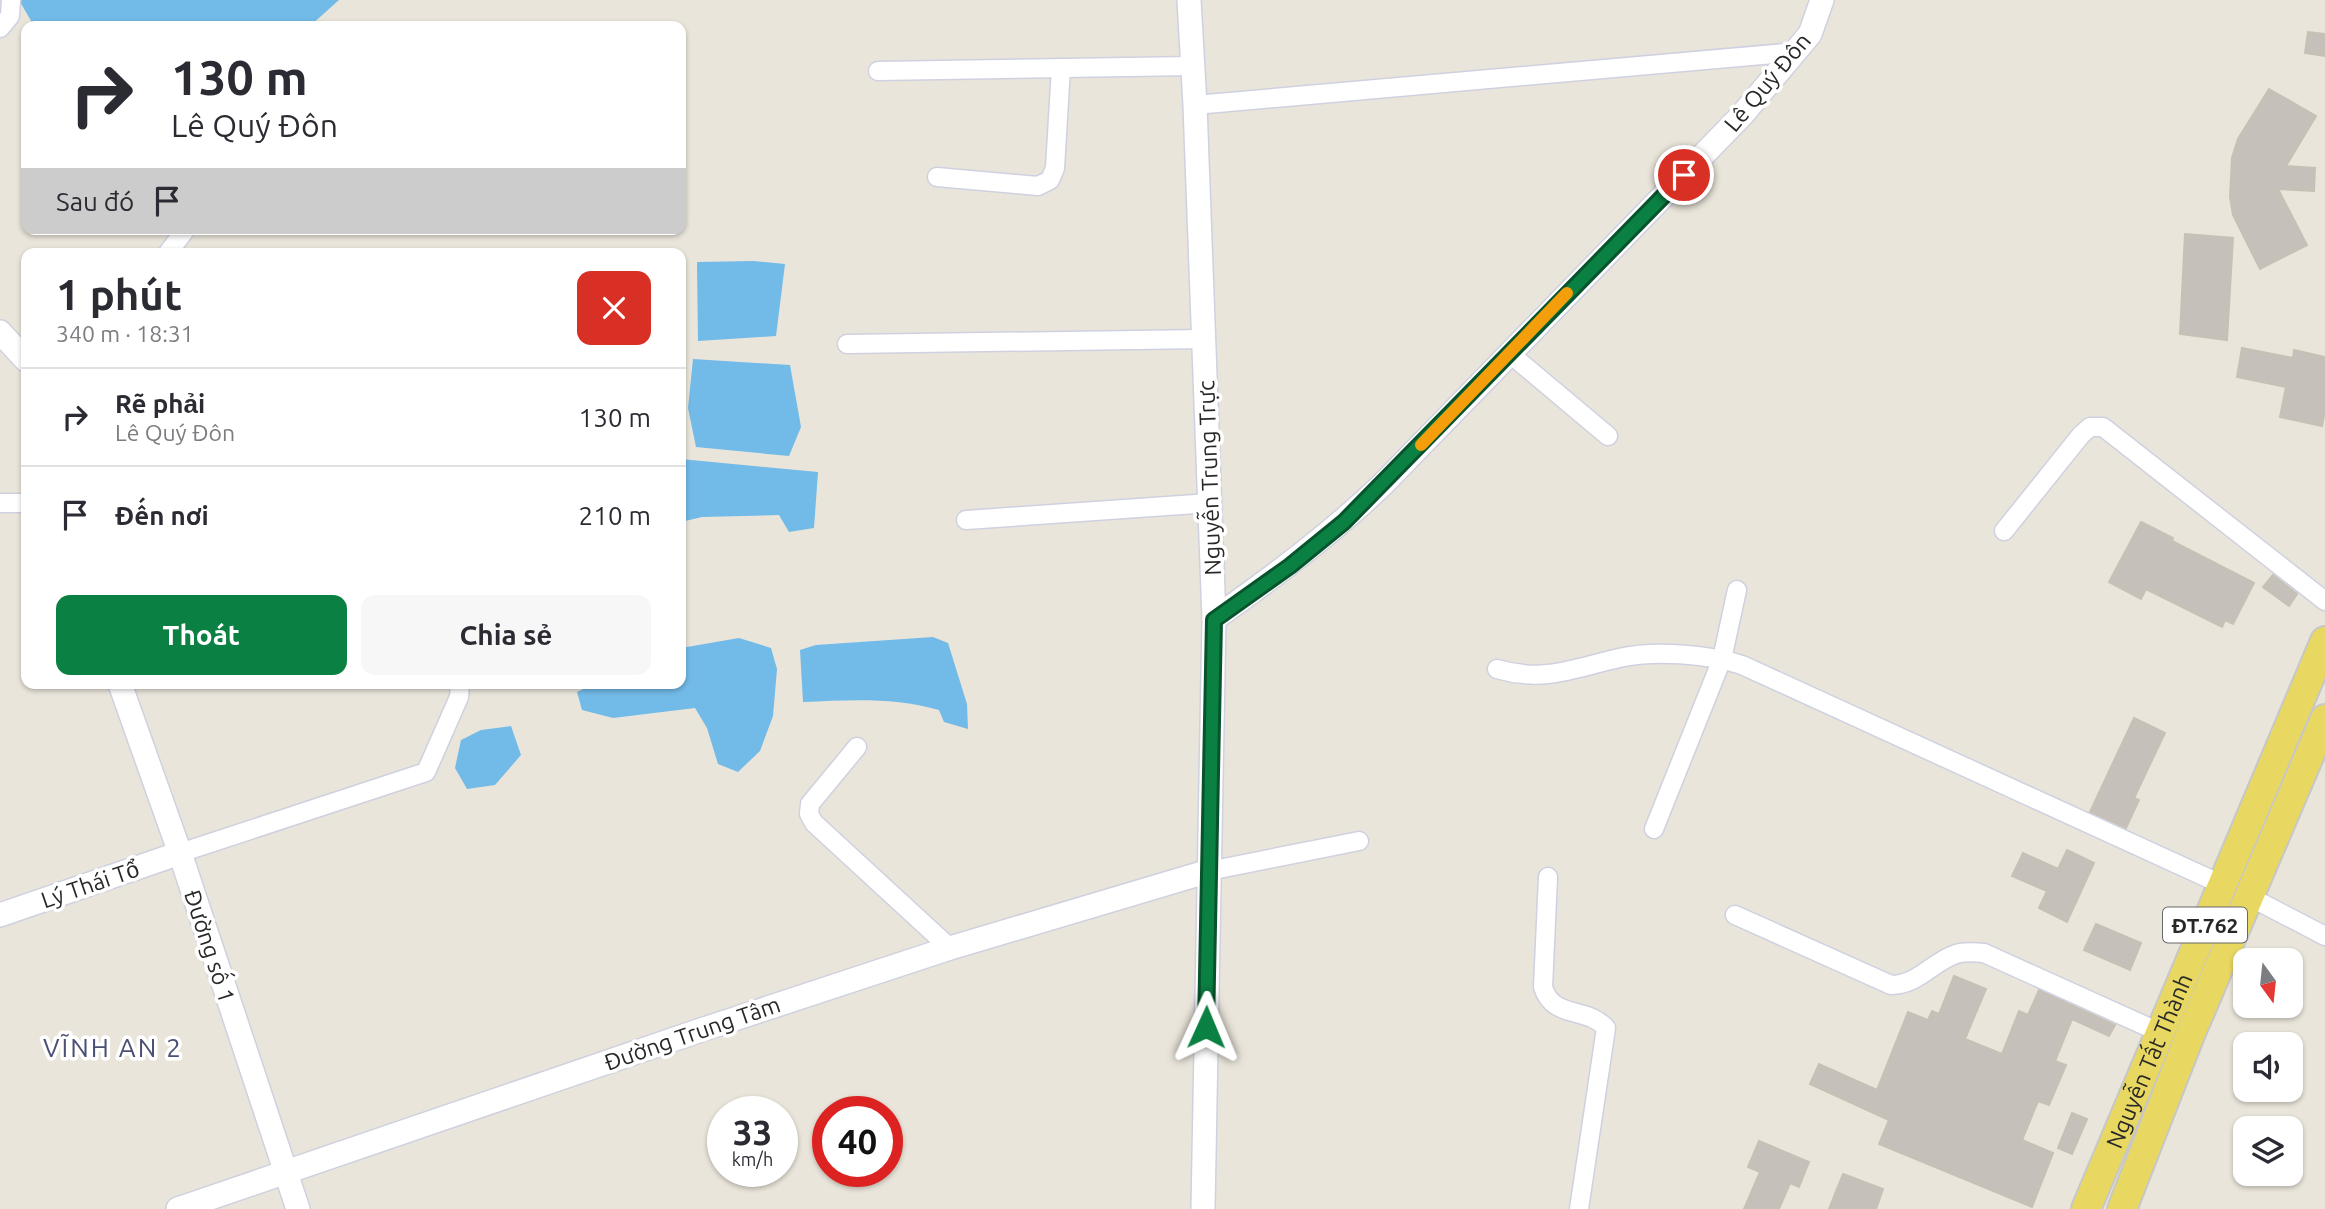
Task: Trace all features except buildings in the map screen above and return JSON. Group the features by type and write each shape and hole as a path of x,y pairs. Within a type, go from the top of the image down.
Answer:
{"main road":[{"name":"Nguyễn Tất Thành","path":"2086,1209 2325,641"},
{"name":"Nguyễn Tất Thành","path":"2122,1209 2190,1035 2325,719"},
{"path":"2222,885 2250,897"}],"street":[{"path":"0,28 10,16 11,0"},
{"name":"Nguyễn Trung Trực","path":"1189,0 1214,620 1203,1209"},
{"name":"Lê Quý Đôn","path":"1214,620 1290,566 1344,522 1383,484 1742,115 1810,34 1822,0"},
{"path":"1195,105 1796,52"},
{"path":"878,71 1192,66"},
{"path":"937,177 1038,186 1050,180 1055,168 1061,68"},
{"path":"0,332 21,355"},
{"path":"847,344 1204,338"},
{"path":"1509,353 1608,436"},
{"path":"2004,531 2081,435 2091,427 2103,428 2325,601"},
{"path":"0,503 21,503"},
{"path":"965,520 1210,503"},
{"path":"1654,828 1722,659 1737,590"},
{"path":"1497,669 1522,674 1570,672 1618,658 1643,654 1722,659 1742,665 2222,885"},
{"name":"Đường số 1","path":"122,689 180,853 298,1209"},
{"path":"180,853 426,772 459,697 460,689"},
{"path":"857,747 810,804 809,814 814,823 950,948"},
{"path":"1209,871 1359,841"},
{"name":"Lý Thái Tổ","path":"0,915 180,853"},
{"name":"Đường Trung Tâm","path":"178,1209 950,948 1209,871"},
{"path":"1548,877 1544,987 1547,998 1556,1006 1600,1021 1606,1028 1579,1209"},
{"path":"2250,897 2325,936"},
{"path":"1735,915 1891,985 1913,981 1955,954 1984,953 2159,1032"}],"water":[{"path":"19,0 339,0 316,21 31,21"},
{"path":"753,261 785,264 776,336 698,341 697,262"},
{"path":"693,359 790,365 801,427 789,456 696,447 688,408"},
{"path":"686,459 818,472 814,528 789,532 779,515 702,517 686,521"},
{"path":"933,637 948,643 967,704 968,729 944,722 939,710 905,703 872,700 803,702 800,650 816,645"},
{"path":"739,638 771,648 777,669 773,716 760,751 738,772 718,764 707,728 695,708 613,718 582,710 577,692 583,689 686,689 686,647"},
{"path":"511,726 521,755 495,785 467,789 455,768 461,740 481,730"}],"slow traffic":[{"path":"1421,445 1567,293"}],"district":[{"name":"VĨNH AN 2","path":"113,1047"}],"route":[{"path":"1206,1027 1214,620 1290,566 1344,522 1684,175"}]}
